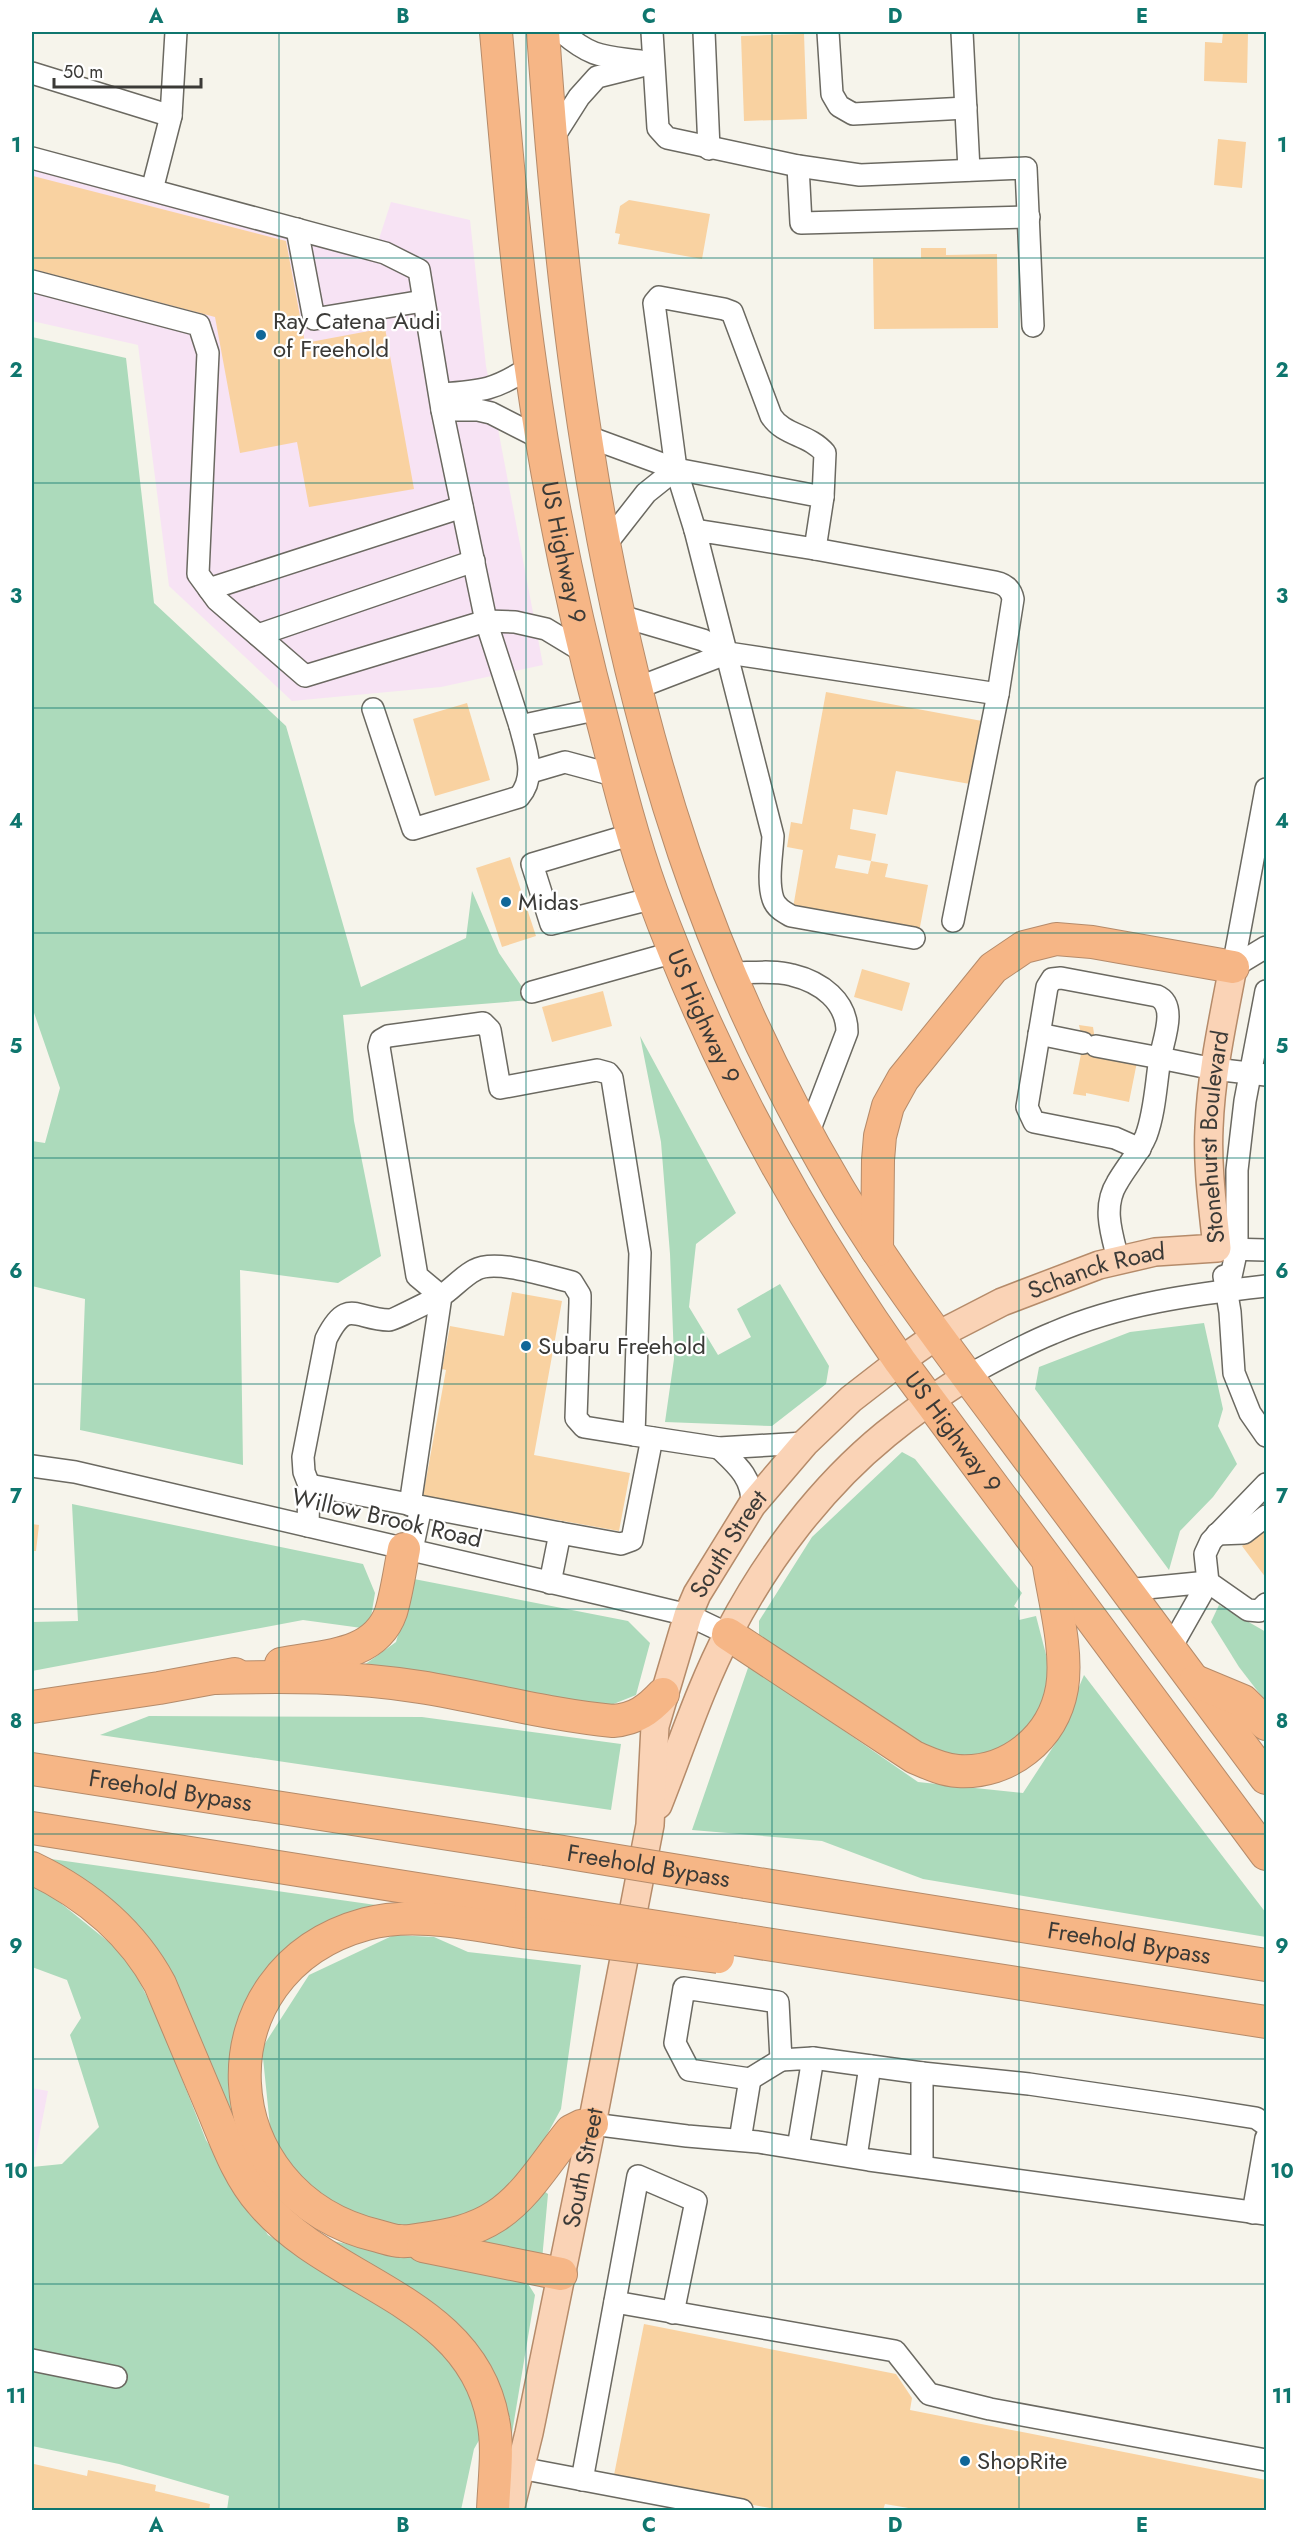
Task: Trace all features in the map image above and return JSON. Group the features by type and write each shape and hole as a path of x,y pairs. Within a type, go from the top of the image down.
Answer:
{"highway":[{"name":"US Highway 9","path":"496,32 509,177 531,367 542,439 584,652 633,834 675,952 721,1056 805,1216 856,1298 900,1361 1266,1854"},
{"name":"US Highway 9","path":"543,32 550,142 569,326 606,544 637,688 686,857 730,973 769,1058 808,1134 877,1250 936,1336 1266,1778"},
{"path":"877,1250 878,1160 880,1136 888,1106 903,1079 993,968 1024,947 1056,939 1092,942 1233,967"},
{"path":"32,1707 214,1678 343,1653 366,1644 383,1629 390,1614 408,1549"},
{"path":"728,1634 914,1757 955,1771 990,1769 1009,1762 1031,1747 1055,1711 1062,1689 1062,1661 1049,1562"},
{"path":"214,1678 277,1676 377,1682 613,1721 637,1716 663,1694"},
{"path":"1195,1681 1243,1701 1266,1724"},
{"name":"Freehold Bypass","path":"32,1769 1266,1965"},
{"path":"32,1828 530,1920 732,1949 947,1972 1266,2022"},
{"path":"32,1868 61,1882 110,1918 150,1965 234,2160 260,2202 296,2235 433,2322 465,2354 485,2391 493,2417 493,2511"},
{"path":"530,1920 392,1920 368,1923 338,1933 300,1957 278,1981 254,2025 245,2064 248,2106 259,2144 279,2177 309,2206 329,2219 353,2230 402,2242 561,2274"},
{"path":"402,2242 467,2231 498,2214 521,2193 571,2131 592,2124"}],"main road":[{"name":"Stonehurst Boulevard","path":"1227,1249 1209,1164 1209,1127 1214,1069 1233,967"},
{"name":"Schanck Road","path":"936,1336 1052,1281 1118,1260 1155,1252 1227,1249"},
{"name":"South Street","path":"510,2511 592,2124 650,1825 655,1726 688,1615 708,1575 752,1505 805,1443 851,1399 936,1336"},
{"name":"South Street","path":"650,1825 728,1634 778,1551 825,1493 885,1435 967,1376"}],"street":[{"path":"152,190 171,116 176,32"},
{"path":"562,32 585,50 600,55 653,63"},
{"path":"652,32 658,128 667,138 798,166 860,175 1026,168 1034,326"},
{"path":"704,32 709,148"},
{"path":"828,32 831,94 839,106 853,114 966,108"},
{"path":"962,32 969,170"},
{"path":"550,142 579,98 597,77 653,63"},
{"path":"32,73 171,116"},
{"path":"32,158 385,253 418,270 441,402 486,621 520,726 531,772 527,787 519,797 413,829 373,709"},
{"path":"798,166 801,223 1029,217"},
{"path":"297,229 314,319 423,301"},
{"path":"32,281 199,325 208,353 198,574 217,600 305,676 486,621 515,622 546,629 584,652"},
{"path":"815,549 823,497 825,453 818,444 778,426 771,416 732,312 659,297 654,303 676,469 728,653 773,836 771,886 774,901 779,908 791,916 914,938"},
{"path":"441,402 504,384 531,367"},
{"path":"441,402 491,413 542,439"},
{"path":"586,436 676,469 823,497"},
{"path":"606,544 646,493 676,469"},
{"path":"209,589 462,507"},
{"path":"695,530 815,549 995,582 1007,587 1013,599 998,694 953,921"},
{"path":"258,635 474,561"},
{"path":"621,616 703,640 728,653 998,694"},
{"path":"637,688 728,653"},
{"path":"520,726 599,709"},
{"path":"531,772 565,762 617,776"},
{"name":"Stonehurst Boulevard","path":"1233,967 1263,829 1266,789"},
{"path":"633,834 531,864 552,924 654,898"},
{"path":"1233,967 1266,947"},
{"path":"532,992 675,952"},
{"path":"730,973 792,974 821,987 840,1005 847,1018 847,1032 808,1134"},
{"path":"1118,1260 1110,1225 1109,1203 1117,1182 1140,1149 1149,1123 1168,1009 1164,999 1157,996 1055,978 1047,987 1027,1107 1034,1122 1115,1138 1140,1149"},
{"name":"Stonehurst Boulevard","path":"1266,991 1259,1075 1237,1170 1227,1249 1234,1373 1250,1413 1266,1436"},
{"path":"309,1485 621,1544 632,1539 643,1437 640,1253 612,1078 606,1071 597,1070 500,1088 490,1030 483,1023 388,1036 381,1040 379,1047 417,1276 441,1296"},
{"path":"1039,1034 1214,1069 1259,1075"},
{"name":"Schanck Road","path":"1227,1249 1266,1250"},
{"path":"308,1526 309,1485 304,1472 303,1457 326,1339 334,1322 344,1315 358,1313 391,1320 441,1296 474,1270 484,1267 508,1268 572,1282 577,1287 580,1303 576,1418 584,1427 719,1448 805,1443"},
{"name":"Schanck Road","path":"967,1376 1022,1347 1092,1318 1147,1304 1266,1286"},
{"path":"408,1549 416,1506 441,1296"},
{"path":"719,1448 740,1468 750,1483 752,1505"},
{"name":"Willow Brook Road","path":"32,1466 75,1472 688,1615 728,1634"},
{"path":"1170,1649 1208,1582 1205,1554 1217,1534 1266,1484"},
{"path":"1217,1534 1244,1533 1266,1516"},
{"path":"550,1583 560,1533"},
{"path":"1126,1590 1208,1582 1248,1610 1259,1611 1266,1604"},
{"path":"781,2060 778,2002 684,1988 675,2043 689,2070 750,2079 781,2060 813,2058 922,2073 1029,2084 1186,2107 1256,2118 1266,2126"},
{"path":"798,2148 813,2058"},
{"path":"856,2157 870,2066"},
{"path":"922,2073 922,2168"},
{"path":"740,2140 750,2079"},
{"path":"592,2124 740,2140 922,2168 1260,2214 1266,2139"},
{"path":"582,2480 639,2176 696,2200 673,2313"},
{"path":"615,2302 896,2351 929,2394 990,2409 1266,2456"},
{"path":"32,2360 116,2377"},
{"path":"520,2468 742,2511"}],"shaded area":[{"path":"32,151 378,242 391,202 470,220 486,366 543,665 441,687 292,701 169,586 138,345 32,321"},
{"path":"32,2088 48,2091 32,2173"}],"green space":[{"path":"32,337 126,358 154,603 286,726 361,987 466,938 472,891 499,953 531,1000 343,1015 354,1121 381,1256 338,1283 240,1270 243,1465 80,1430 85,1299 32,1286 32,1141 45,1143 60,1088 32,1007"},
{"path":"640,1036 736,1213 696,1244 689,1307 718,1355 751,1337 737,1309 780,1284 829,1366 826,1384 772,1426 665,1422 674,1359 670,1254 661,1142"},
{"path":"1204,1323 1223,1409 1218,1426 1237,1464 1213,1497 1180,1531 1169,1570 1035,1389 1039,1367 1130,1332"},
{"path":"902,1452 915,1459 1022,1593 1014,1606 1018,1609 1019,1620 1036,1616 1050,1670 1044,1715 1012,1752 958,1763 929,1755 771,1650 759,1635 759,1621 812,1537"},
{"path":"72,1504 363,1564 375,1593 369,1629 303,1620 32,1671 32,1622 78,1621"},
{"path":"414,1579 628,1621 650,1643 636,1695 606,1707 360,1668 396,1642"},
{"path":"1219,1605 1266,1632 1266,1702 1239,1667 1211,1622"},
{"path":"749,1665 918,1782 1023,1793 1055,1744 1084,1675 1266,1913 1266,1937 923,1879 822,1841 692,1830"},
{"path":"149,1716 422,1717 621,1744 611,1810 100,1735"},
{"path":"44,1858 390,1907 323,1926 269,1972 238,2026 233,2117 189,2025"},
{"path":"32,1884 42,1888 126,1956 158,2018 206,2140 268,2235 382,2299 456,2361 486,2428 474,2449 461,2510 227,2510 229,2496 119,2464 32,2446 32,2167 62,2164 99,2127 70,2035 81,2018 67,1980 32,1967"},
{"path":"394,1935 434,1937 468,1952 581,1965 561,2109 526,2173 474,2219 402,2229 336,2212 272,2146 262,2048 309,1975"},
{"path":"544,2191 548,2194 542,2260 463,2246"},
{"path":"328,2240 527,2282 535,2295 511,2439 498,2381 467,2335"}],"building":[{"path":"1223,32 1248,32 1247,83 1204,81 1205,42 1222,43"},
{"path":"804,34 807,119 744,121 741,36"},
{"path":"1218,139 1246,142 1242,188 1214,185"},
{"name":"Ray Catena Audi of Freehold","path":"33,176 286,241 305,343 385,328 414,489 309,507 297,442 240,453 215,317 32,269"},
{"path":"629,200 710,214 702,259 618,244 620,234 615,233 620,206"},
{"path":"921,248 946,248 946,255 997,254 998,328 874,329 873,258 921,258"},
{"path":"826,692 982,721 970,784 896,771 887,815 853,809 850,829 876,834 871,861 888,864 885,877 928,885 919,932 793,908 803,850 787,847 791,822 802,824","holes":["838,855 871,861 868,874 835,868"]},
{"path":"467,703 490,780 435,796 413,719"},
{"name":"Midas","path":"510,857 536,936 502,947 476,868"},
{"path":"862,969 910,983 902,1011 854,997"},
{"path":"603,991 612,1026 552,1042 542,1007"},
{"path":"1079,1025 1093,1027 1096,1046 1137,1062 1129,1102 1086,1093 1086,1096 1073,1094 1083,1044"},
{"path":"512,1292 562,1301 534,1455 630,1473 619,1531 423,1496 446,1370 442,1369 450,1326 504,1336"},
{"path":"32,1524 39,1525 36,1551 32,1551"},
{"path":"1266,1527 1266,1578 1242,1546"},
{"path":"644,2324 896,2374 912,2398 910,2410 1266,2480 1266,2510 920,2510 885,2504 883,2510 780,2510 650,2485 614,2475"},
{"path":"34,2464 87,2476 88,2470 156,2485 155,2491 210,2504 209,2510 32,2510"}],"place":[{"name":"Ray Catena Audi of Freehold","path":"261,335"},
{"name":"Midas","path":"506,902"},
{"name":"Subaru Freehold","path":"526,1346"},
{"name":"ShopRite","path":"965,2461"}]}
